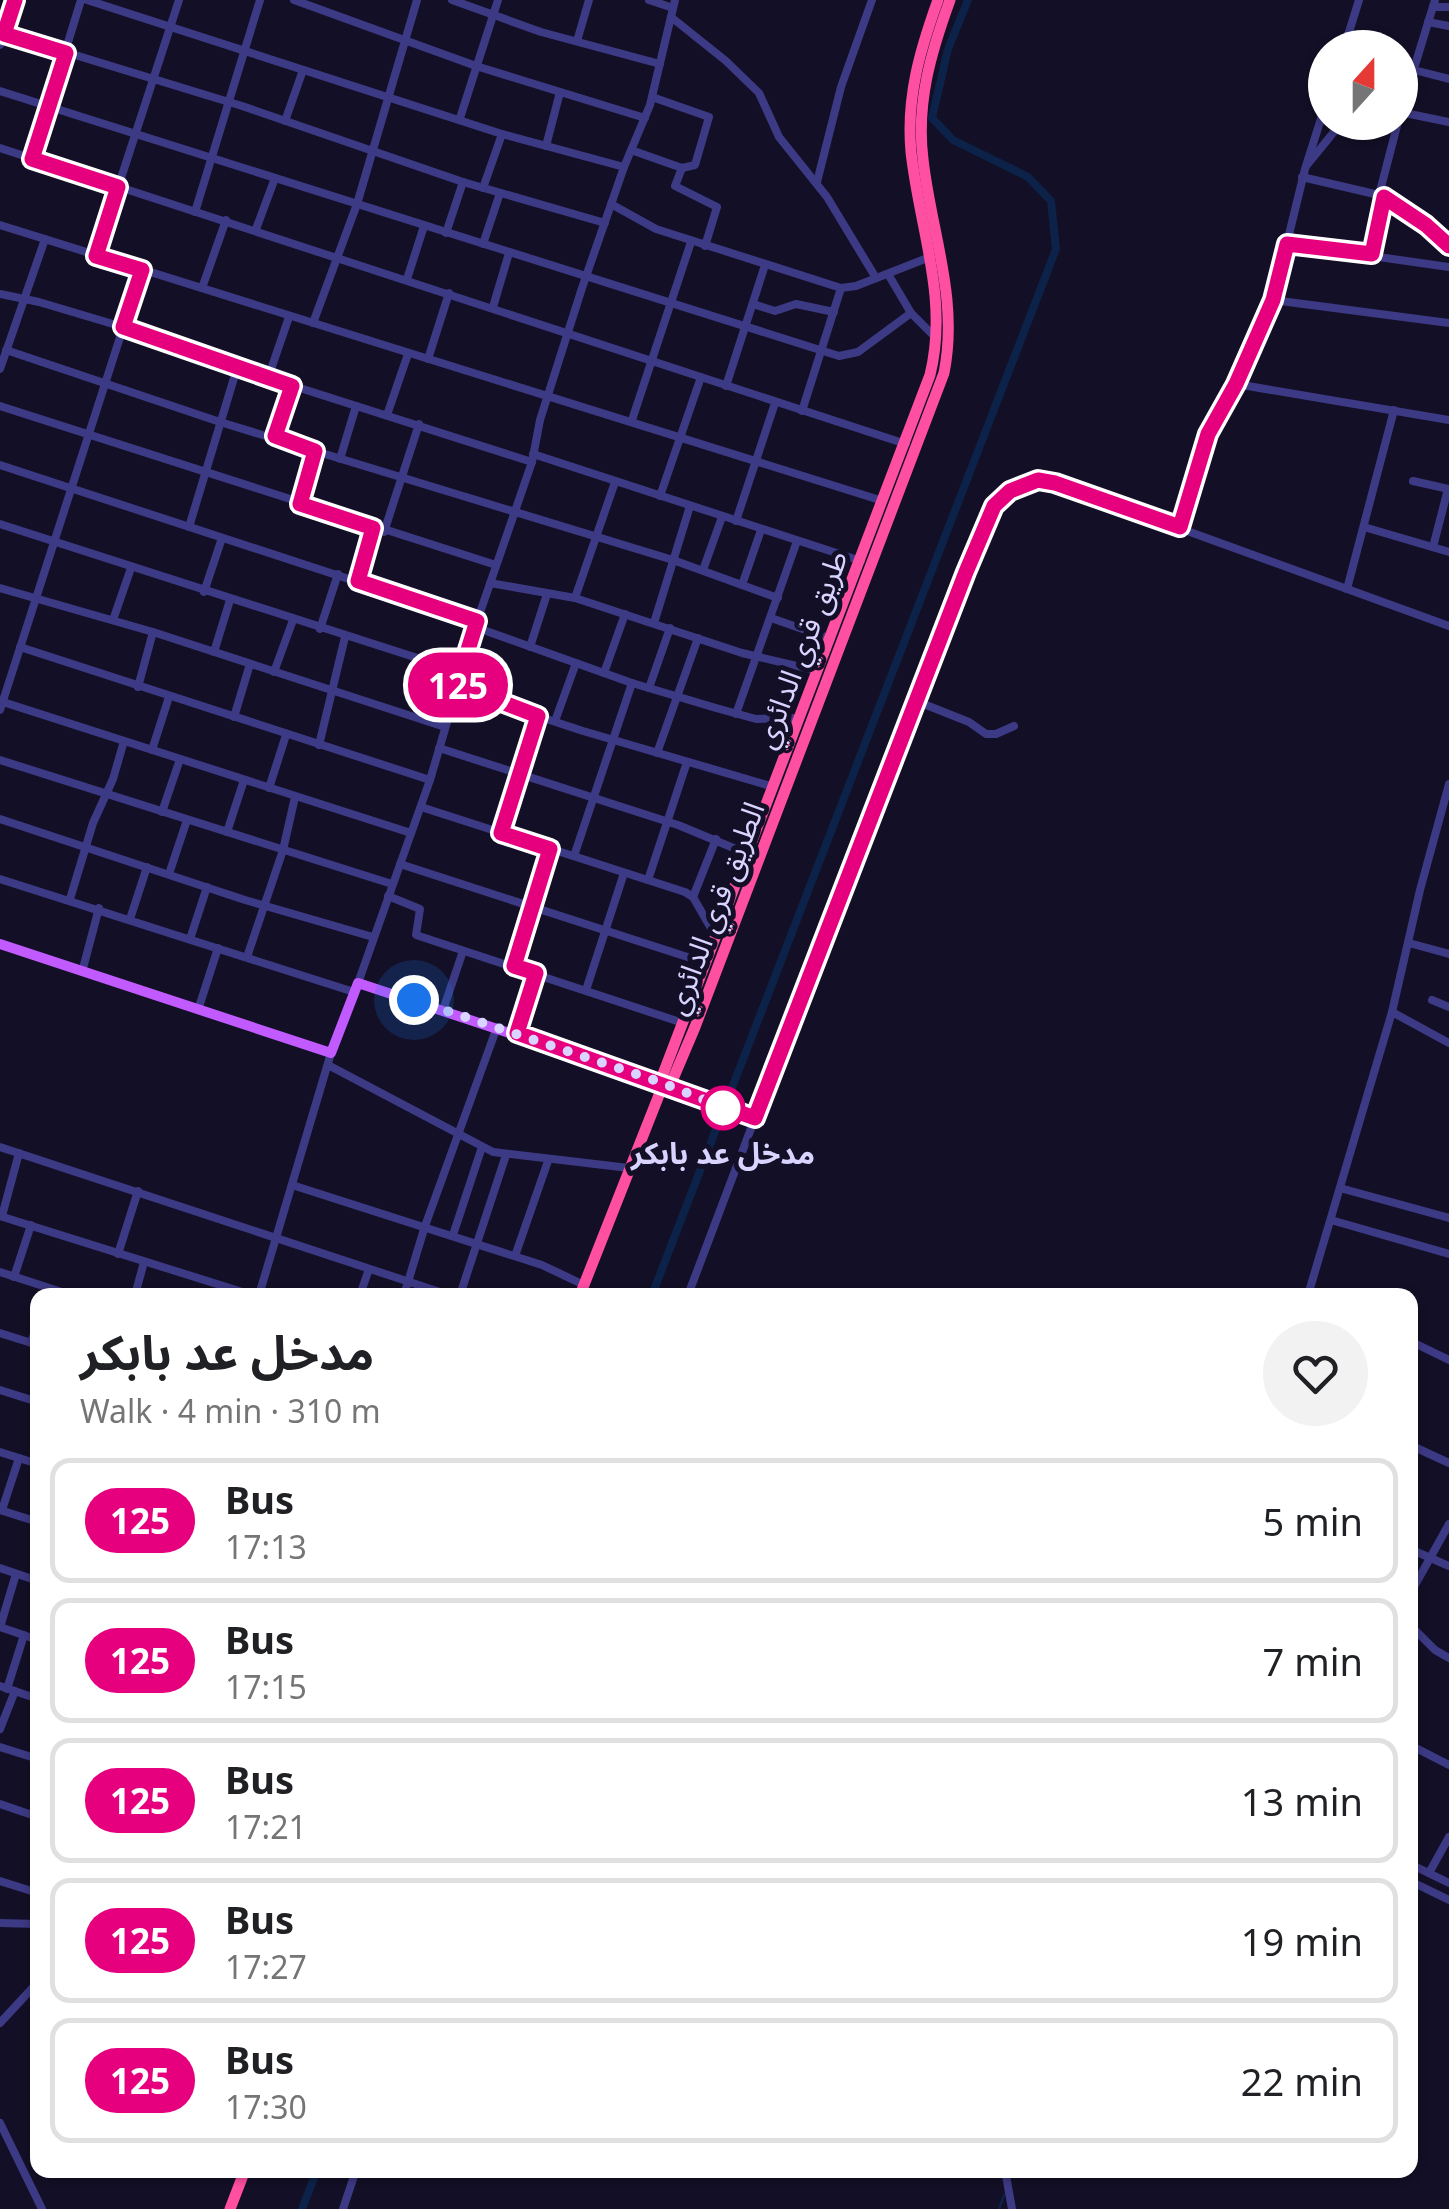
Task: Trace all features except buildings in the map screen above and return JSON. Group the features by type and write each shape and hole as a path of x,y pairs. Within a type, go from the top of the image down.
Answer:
{"highway":[{"name":"طريق قري الدائري","path":"583,1288 663,1086 683,1023 930,375 936,338 936,294 915,178 910,116 915,71 938,0"},
{"name":"الطريق قري الدائري","path":"663,1086 855,612 944,372 949,340 948,296 927,189 921,112 930,61 950,0"},
{"path":"230,2209 242,2178"}],"main road":[{"path":"0,944 330,1059 356,987 517,1033 663,1086"}],"street":[{"path":"0,46 15,0"},
{"path":"32,159 84,0 502,134 624,167"},
{"path":"96,256 178,0"},
{"path":"195,212 260,0"},
{"path":"294,0 476,66 645,118"},
{"path":"313,324 357,204 417,0"},
{"path":"452,0 660,64"},
{"path":"460,118 498,0"},
{"path":"577,40 590,0"},
{"path":"649,0 673,8 756,88 779,137 817,183 876,278"},
{"path":"817,183 841,87 872,0"},
{"path":"1350,30 1359,0"},
{"path":"1418,56 1434,4 1449,7"},
{"path":"0,879 356,987 430,780 586,277 652,97 673,8"},
{"path":"1428,22 1449,26"},
{"path":"2,33 228,102 463,182 604,223"},
{"path":"285,121 304,70"},
{"path":"1418,71 1449,78"},
{"path":"0,91 839,356 858,352 911,314"},
{"path":"546,146 560,92"},
{"path":"630,150 682,168 695,165 709,118 652,97"},
{"path":"1418,116 1449,122"},
{"path":"483,188 502,134"},
{"path":"1180,527 1208,434 1236,384 1273,300 1314,140"},
{"path":"1303,173 1328,140"},
{"path":"1372,254 1394,140"},
{"path":"0,148 906,444"},
{"path":"682,168 675,186 718,207 706,246"},
{"path":"1303,173 1382,196 1426,225 1449,246"},
{"path":"256,229 275,178"},
{"path":"446,232 463,182"},
{"path":"483,244 500,193"},
{"path":"611,204 656,229 691,242 841,288 930,256"},
{"path":"202,288 226,220"},
{"path":"0,225 408,354 550,394 883,502"},
{"path":"1426,225 1449,235"},
{"path":"407,279 424,226"},
{"path":"0,369 45,239"},
{"path":"632,420 691,242"},
{"path":"1287,244 1449,266"},
{"path":"493,307 509,252"},
{"path":"726,386 765,266"},
{"path":"142,270 1,704 411,834"},
{"path":"888,274 911,314 936,338"},
{"path":"802,411 841,288"},
{"path":"428,359 448,292"},
{"path":"0,294 123,327 292,386 615,482 861,561"},
{"path":"1273,300 1449,322"},
{"path":"753,304 775,311 796,304 834,312"},
{"path":"268,378 290,316"},
{"path":"6,350 220,422 673,560 778,598"},
{"path":"387,415 408,354"},
{"path":"189,527 238,368"},
{"path":"660,496 701,378"},
{"path":"1236,384 1449,420"},
{"path":"275,436 292,386"},
{"path":"736,521 775,402"},
{"path":"0,406 496,565"},
{"path":"340,459 356,406"},
{"path":"1347,589 1394,410"},
{"path":"384,532 419,424"},
{"path":"300,504 315,451"},
{"path":"0,465 338,574 632,683 761,720 801,718"},
{"path":"691,1288 990,514 1010,491 1024,484 1048,481 1449,626"},
{"path":"1413,481 1449,489 1433,547"},
{"path":"575,598 615,482"},
{"path":"654,623 690,506"},
{"path":"703,570 722,516"},
{"path":"0,524 461,672"},
{"path":"1364,527 1449,552"},
{"path":"358,581 373,528"},
{"path":"742,585 761,530"},
{"path":"204,592 222,538"},
{"path":"736,714 797,542"},
{"path":"114,620 131,568"},
{"path":"320,629 338,574"},
{"path":"490,583 575,598 756,657 819,671"},
{"path":"3,590 153,632 445,727"},
{"path":"530,647 547,594"},
{"path":"214,652 230,600"},
{"path":"604,673 625,614"},
{"path":"771,618 831,639"},
{"path":"274,672 293,620"},
{"path":"650,688 670,628"},
{"path":"138,687 153,632"},
{"path":"319,745 346,636"},
{"path":"657,753 698,638"},
{"path":"20,648 430,780"},
{"path":"555,721 576,663"},
{"path":"234,717 250,664"},
{"path":"574,856 632,683"},
{"path":"457,685 538,716 774,787"},
{"path":"152,750 169,697"},
{"path":"916,701 970,722 986,734 1014,726"},
{"path":"501,833 538,716"},
{"path":"269,788 286,735"},
{"path":"70,899 124,741"},
{"path":"439,748 667,822 748,854"},
{"path":"162,812 180,759"},
{"path":"0,760 392,884"},
{"path":"648,880 687,762"},
{"path":"227,832 244,780"},
{"path":"1313,1288 1392,1012 1449,784"},
{"path":"247,957 283,850 295,797"},
{"path":"420,807 693,897 716,936"},
{"path":"0,820 373,937"},
{"path":"168,874 187,820"},
{"path":"1436,834 1449,838"},
{"path":"693,897 716,839"},
{"path":"514,966 550,849"},
{"path":"400,864 706,964"},
{"path":"130,919 148,867"},
{"path":"586,990 624,873"},
{"path":"190,939 207,887"},
{"path":"388,896 420,909 416,934 683,1023"},
{"path":"82,972 99,908"},
{"path":"1409,943 1449,954"},
{"path":"198,1010 218,948"},
{"path":"443,1010 463,951"},
{"path":"517,1033 536,973"},
{"path":"1432,1000 1449,1007"},
{"path":"1392,1012 1449,1043"},
{"path":"407,1288 497,1027"},
{"path":"259,1288 330,1059 458,1135 506,1156 629,1168"},
{"path":"663,1086 755,1118"},
{"path":"454,1235 482,1147"},
{"path":"0,1148 428,1288"},
{"path":"19,1154 1,1216 232,1288"},
{"path":"462,1288 506,1156"},
{"path":"515,1256 548,1161"},
{"path":"292,1185 515,1256 578,1288"},
{"path":"1340,1188 1449,1218"},
{"path":"118,1254 138,1191"},
{"path":"1331,1220 1449,1254"},
{"path":"14,1277 30,1226"},
{"path":"138,1288 144,1262"},
{"path":"362,1288 369,1268"},
{"path":"0,1272 40,1288"},
{"path":"0,1333 30,1343"},
{"path":"1418,1345 1449,1360"},
{"path":"0,1390 30,1399"},
{"path":"1418,1448 1449,1462"},
{"path":"0,1452 30,1461"},
{"path":"19,1458 1,1510 30,1519"},
{"path":"1418,1581 1449,1524"},
{"path":"1418,1552 1449,1566"},
{"path":"0,1568 30,1578"},
{"path":"16,1574 0,1627 30,1637"},
{"path":"1418,1634 1449,1658"},
{"path":"0,1729 7,1689 24,1635"},
{"path":"0,1747 30,1756"},
{"path":"1418,1749 1449,1765"},
{"path":"0,1804 30,1814"},
{"path":"1430,1873 1449,1837"},
{"path":"1418,1868 1449,1883"},
{"path":"0,1881 30,1890"},
{"path":"1418,1885 1449,1900"},
{"path":"20,1923 30,1918"},
{"path":"2,1926 30,1924"},
{"path":"0,2022 30,1990"},
{"path":"0,2123 42,2209"},
{"path":"343,2209 353,2178"},
{"path":"1006,2178 1012,2209"}],"waterway":[{"path":"655,1288 1056,249 1051,201 1028,177 953,140 932,118 948,49 968,0"},
{"path":"302,2209 314,2178"},
{"path":"999,2209 1004,2195"}],"bus line":[{"name":"125","path":"15,0 4,34 66,53 32,159 118,187 96,256 142,270 123,327 292,386 275,436 315,451 300,504 373,528 358,581 477,621 457,685 538,716 501,833 550,849 514,966 536,973 517,1033 755,1118 994,506 1019,486 1048,481 1180,527 1208,434 1236,384 1273,300 1287,244 1372,254 1384,197 1449,246"}],"place":[{"name":"مدخل عد بابكر","path":"723,1108"}],"route":[{"path":"414,1000 660,1082 732,1111 723,1108"}]}
